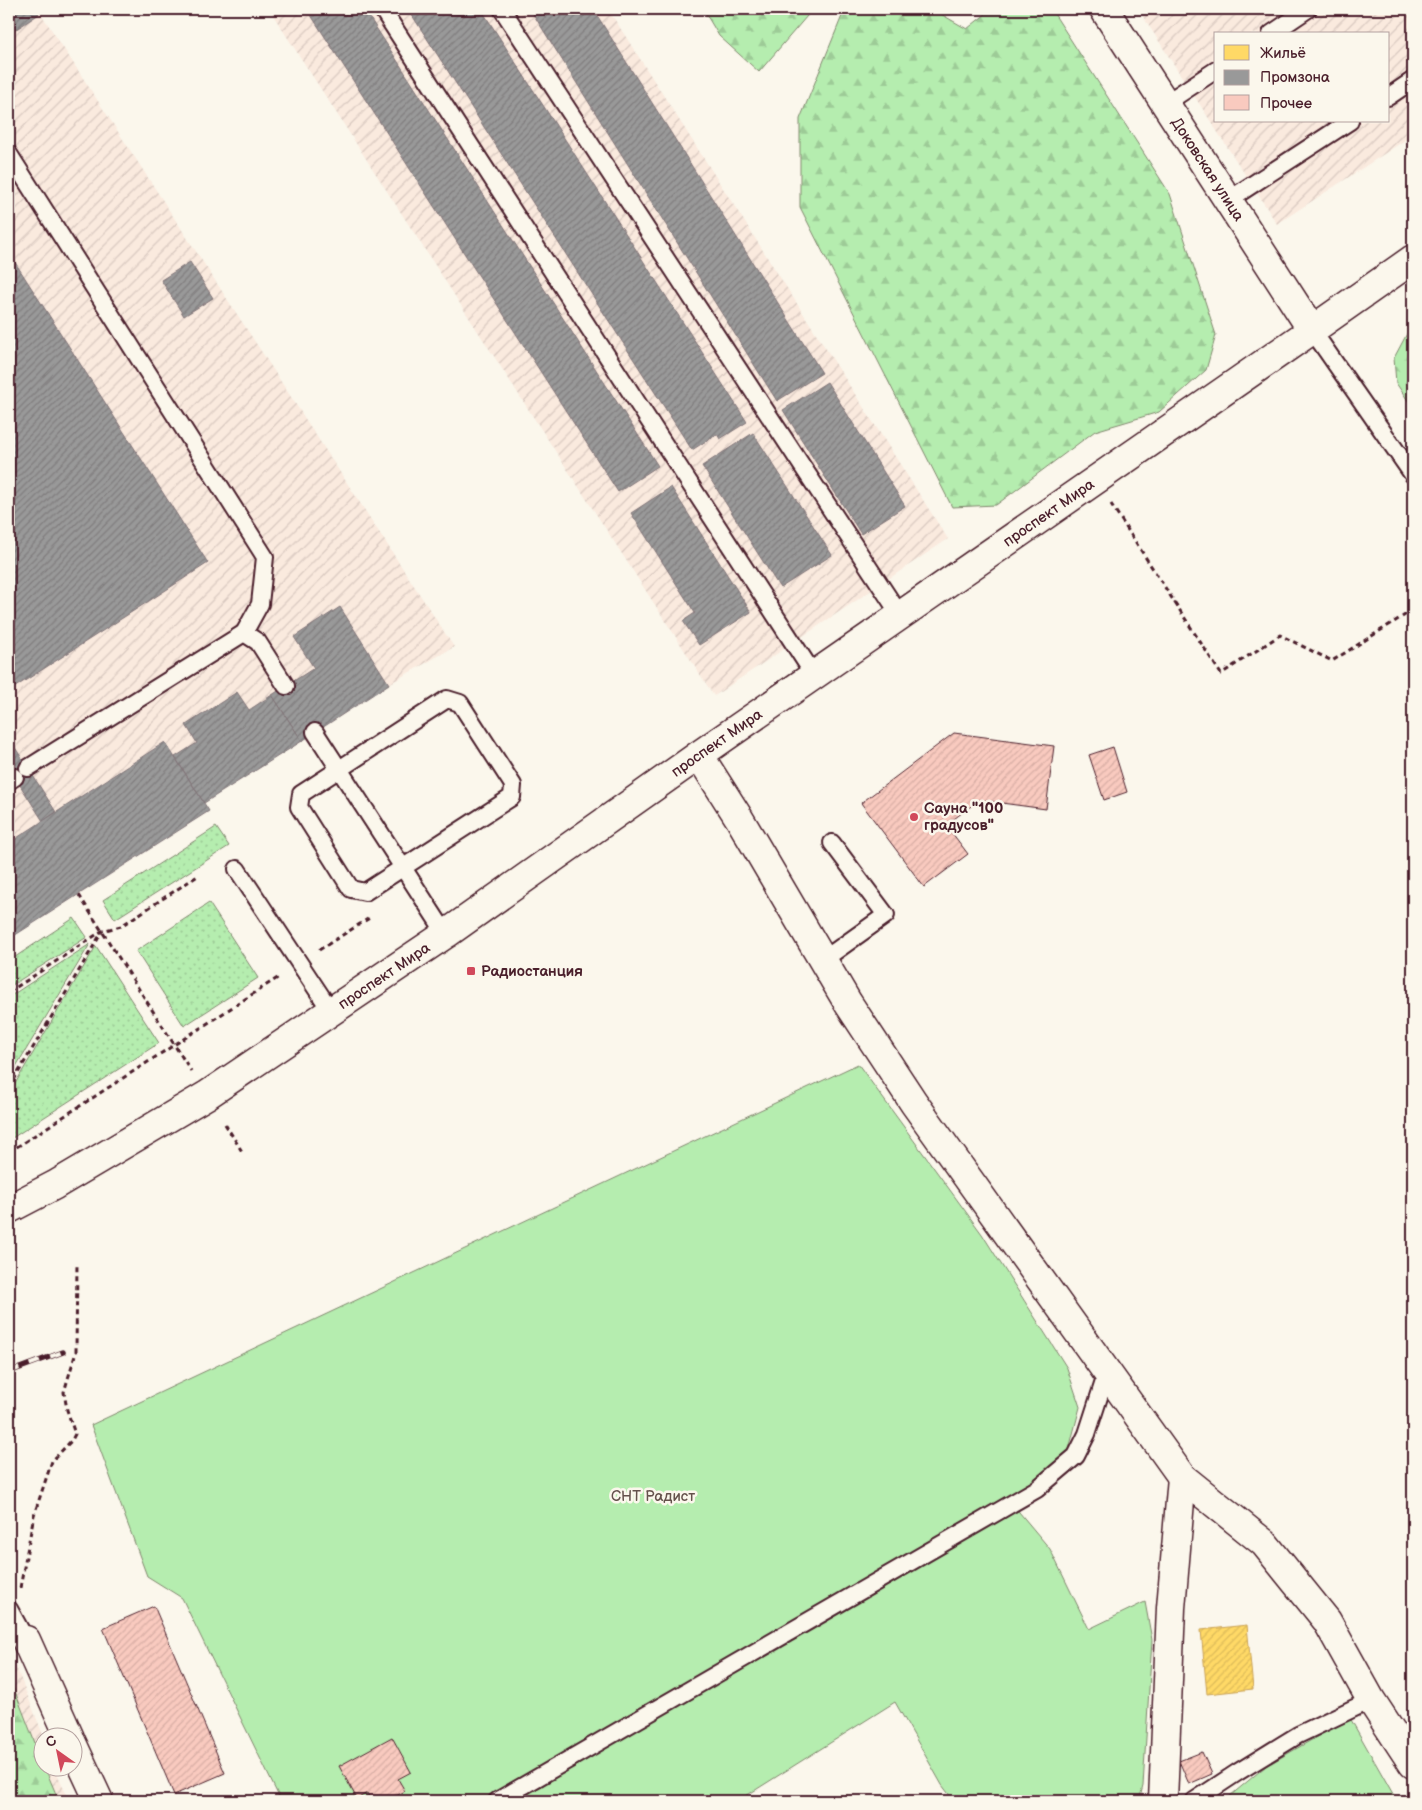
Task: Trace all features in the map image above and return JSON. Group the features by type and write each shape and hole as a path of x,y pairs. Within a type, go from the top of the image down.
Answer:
{"street":[{"name":"Доковская улица","path":"1110,11 1228,201 1312,330"},
{"name":"проспект Мира","path":"9,1209 55,1185 207,1095 446,934 699,755 1413,259"},
{"path":"699,755 848,1003 914,1103 1182,1477 1264,1543 1327,1621 1371,1700 1412,1758"},
{"path":"1163,1801 1171,1608 1182,1477"},
{"path":"17,1623 65,1728"},
{"path":"82,1764 99,1801"}],"lane":[{"path":"382,9 814,675"},
{"path":"502,9 900,615"},
{"path":"1274,32 1308,9"},
{"path":"1166,103 1214,71"},
{"path":"1390,95 1413,80"},
{"path":"1228,201 1348,122"},
{"path":"9,154 265,556 260,604 244,633 17,775"},
{"path":"1312,330 1413,475"},
{"path":"244,633 258,642 286,686"},
{"path":"447,699 460,703 513,785 512,798 403,867 365,892 351,889 299,807 301,794 447,699"},
{"path":"316,732 446,934"},
{"path":"823,960 886,915 832,843"},
{"path":"237,870 331,1011"},
{"path":"497,1801 1037,1489 1076,1456 1087,1434 1107,1372"},
{"path":"1194,1801 1298,1735 1371,1700"}],"path":[{"path":"1096,480 1221,674 1280,635 1332,661 1413,610"},
{"path":"9,992 102,931 121,926 199,876"},
{"path":"79,895 191,1071"},
{"path":"9,1152 374,914"},
{"path":"9,1088 102,931"},
{"path":"225,1124 243,1154"},
{"path":"17,1623 34,1515 52,1461 72,1440 75,1434 64,1392 68,1372 76,1352 77,1263"}],"shaded area":[{"path":"9,9 38,9 454,647 389,684 204,803 165,742 9,843"},
{"path":"269,9 608,9 948,539 714,696"},
{"path":"1138,9 1413,9 1413,135 1277,224"},
{"path":"9,1649 40,1728 32,1728 32,1778 59,1778 69,1801 9,1801"}],"green space":[{"path":"703,9 813,9 759,72 719,36"},
{"path":"835,9 932,9 967,29 992,9 1051,9 1170,194 1216,335 1206,370 1159,412 1095,431 996,505 952,507 800,207 800,119 842,16"},
{"path":"1413,326 1413,408 1396,383 1394,358 1410,328"},
{"path":"216,827 229,846 115,919 103,900"},
{"path":"209,903 258,978 184,1026 136,951"},
{"path":"74,918 87,937 9,987 9,961"},
{"path":"90,944 9,1078 9,997"},
{"path":"96,946 159,1043 9,1140 9,1094"},
{"name":"СНТ Радист","path":"858,1064 982,1234 1067,1368 1080,1407 1068,1453 1011,1498 1019,1512 1050,1549 1089,1629 1145,1602 1152,1640 1143,1786 1139,1801 954,1801 942,1785 895,1702 738,1801 281,1801 182,1598 147,1576 91,1425"},
{"path":"9,1676 32,1735 32,1778 49,1778 59,1801 9,1801"},
{"path":"1350,1718 1397,1801 1224,1801 1266,1766"}],"building: Жильё":[{"path":"1247,1625 1253,1689 1207,1694 1201,1630"}],"building: Промзона":[{"path":"9,9 35,9 39,14 9,34"},
{"path":"307,9 364,9 658,466 618,492"},
{"path":"408,9 481,9 747,422 720,439 717,434 692,450"},
{"path":"530,9 593,9 822,373 777,401"},
{"path":"9,253 208,563 9,691"},
{"path":"190,262 213,298 184,316 161,280"},
{"path":"827,382 905,506 861,534 783,410"},
{"path":"753,433 832,555 780,588 702,466"},
{"path":"671,487 751,612 699,645 683,621 695,613 631,513"},
{"path":"340,607 389,684 302,741 272,695 314,668 294,637"},
{"path":"237,692 249,710 272,695 302,741 204,803 175,757 197,743 186,725"},
{"path":"9,738 56,812 43,821 9,768"},
{"path":"165,742 209,811 9,939 9,843"}],"building: Прочее":[{"name":"Сауна \"100 градусов\"","path":"954,733 1054,746 1046,809 979,800 946,825 968,854 924,887 861,803"},
{"path":"1113,747 1127,792 1104,800 1089,755"},
{"path":"154,1606 225,1773 174,1795 103,1628"},
{"path":"392,1737 411,1772 398,1779 405,1791 387,1801 371,1801 367,1793 357,1799 339,1766"},
{"path":"1202,1752 1212,1774 1189,1784 1179,1761"}],"railway":[{"path":"9,1372 63,1352"}],"place":[{"name":"Сауна \"100 градусов\"","path":"914,817"},
{"name":"Радиостанция","path":"471,971"}]}
